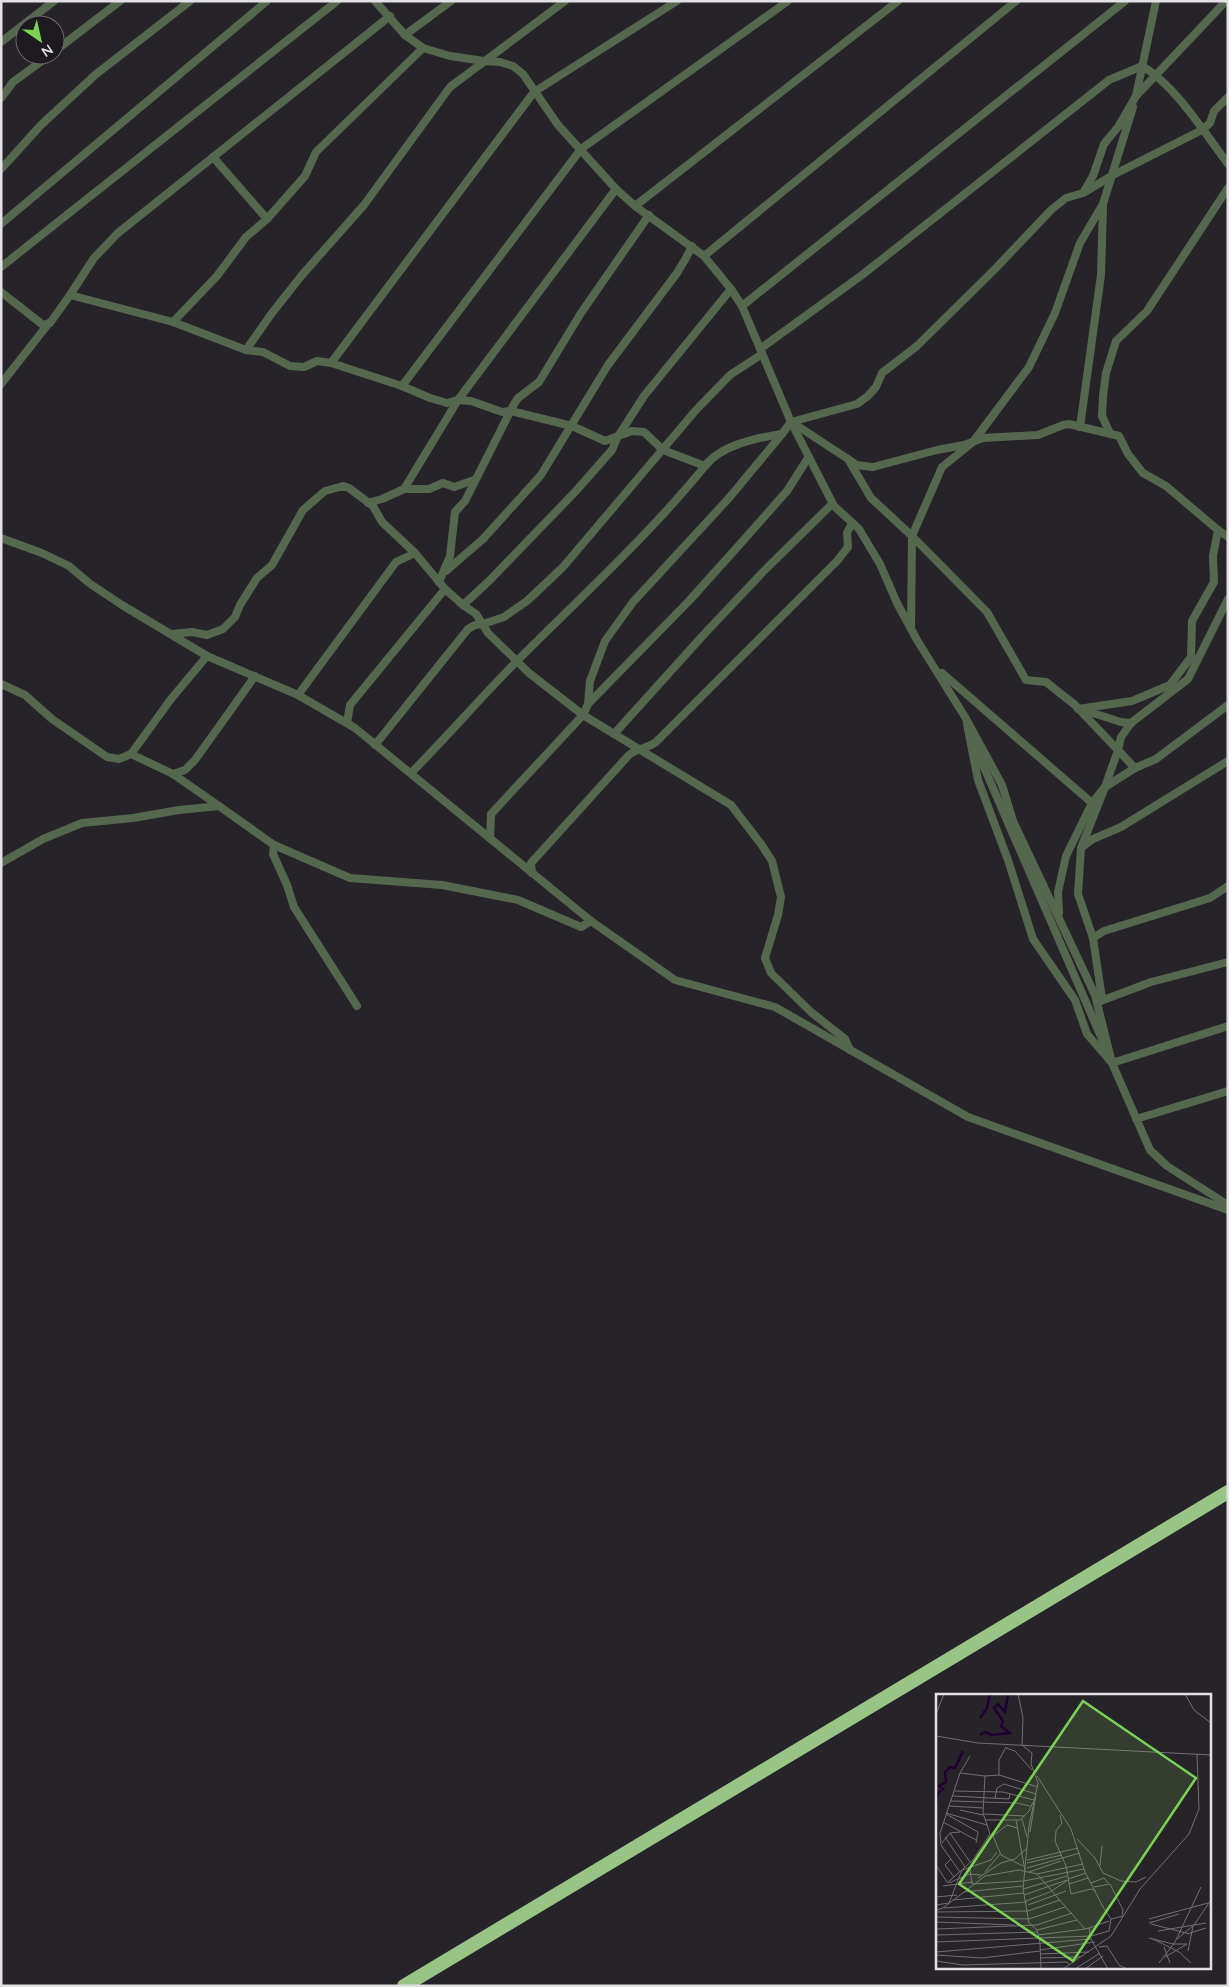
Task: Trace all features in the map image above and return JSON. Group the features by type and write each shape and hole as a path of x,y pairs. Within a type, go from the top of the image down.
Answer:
{"highway":[{"path":"404,1986 1228,1492"}],"street":[{"path":"1,42 54,1"},
{"path":"65,43 120,1"},
{"path":"1,169 41,125 95,75 190,1"},
{"path":"1,224 267,1"},
{"path":"1,267 337,1"},
{"path":"376,1 405,35 423,48 450,56 484,62 500,62 513,66 523,74 558,125 581,148 616,189 635,206 704,256 731,289 742,306 791,422 832,504 859,529 880,564 911,629 965,717 1002,785 1013,821 1100,1001"},
{"path":"405,35 451,1"},
{"path":"246,350 302,275 364,205 450,87 565,1"},
{"path":"330,362 534,92 677,1"},
{"path":"402,386 581,148 788,1"},
{"path":"635,206 898,1"},
{"path":"704,256 1016,1"},
{"path":"742,306 1125,1"},
{"path":"911,629 912,536 942,467 972,442 1029,367 1055,313 1080,243 1103,204 1113,175 1136,96 1156,1"},
{"path":"1083,193 1092,176 1104,144 1118,126 1136,96 1226,1"},
{"path":"1,384 50,323 94,258 118,233 390,16"},
{"path":"173,322 217,276 246,237 267,219 305,176 316,152 423,48"},
{"path":"1,98 13,82 36,65"},
{"path":"1142,66 1156,74 1171,90 1228,164"},
{"path":"375,744 468,629 475,625 504,617 527,601 563,567 696,410 730,375 862,275 1109,80 1142,66"},
{"path":"490,838 491,814 583,715 588,704 590,681 605,641 633,602 729,498 791,422 852,406 868,396 876,387 882,373 917,346 996,268 1051,210 1066,198 1083,193 1113,175 1202,130 1210,123 1214,111 1228,97"},
{"path":"213,157 267,219"},
{"path":"1110,433 1102,416 1103,396 1106,373 1116,340 1147,312 1228,188"},
{"path":"404,489 458,400 616,189"},
{"path":"1080,427 1101,275 1103,204"},
{"path":"445,573 452,550 455,512 465,501 474,480 518,398 539,382 581,314 648,215"},
{"path":"439,582 445,573 483,540 541,475 608,365 677,273 692,246"},
{"path":"463,605 576,492 612,450 617,438 644,396 731,289"},
{"path":"1,292 43,325 50,323"},
{"path":"70,295 173,322 246,350 263,352 290,366 304,367 317,361 330,362 447,403 458,400 471,401 502,412 511,412 572,426 605,441 632,431 644,432 663,450 704,466"},
{"path":"791,422 856,465 873,467 983,438 1038,435 1063,425 1110,433 1119,436 1128,454 1143,473 1166,486 1228,537"},
{"path":"411,774 517,661 558,622 658,519 710,460 742,442 782,434"},
{"path":"588,704 688,602 787,492 808,458"},
{"path":"848,459 871,498 912,536 987,612 1026,680 1046,682 1078,708 1135,768"},
{"path":"368,503 404,489 429,489 443,483 454,487 474,480"},
{"path":"169,633 174,635 192,632 207,635 229,623 235,617 240,605 257,578 272,565 303,510 325,491 343,486 349,488 379,514 382,522 415,553 445,588 476,614 488,633 529,673 583,715 731,805 772,861 781,898 765,958 771,973 810,1012 845,1039 850,1050"},
{"path":"614,734 763,572 832,504"},
{"path":"532,873 531,863 628,756 633,751 649,747 656,742 837,561 848,547 847,533 852,523"},
{"path":"1078,708 1132,701 1170,685 1191,657 1192,621 1214,582 1213,556 1218,530"},
{"path":"1,538 42,553 70,566 89,583 207,656 298,695 347,723 591,921 675,980 775,1007 968,1117 1228,1210"},
{"path":"298,695 396,562 415,553"},
{"path":"347,723 350,705 445,588"},
{"path":"1112,1064 1100,1001 1093,938 1078,894 1081,848 1105,787 1121,737 1131,723 1188,678 1228,600"},
{"path":"1,684 25,695 52,719 107,757 119,759 131,754 170,699 207,656"},
{"path":"934,666 1092,803"},
{"path":"174,774 185,770 195,760 254,676"},
{"path":"1059,917 1058,892 1066,856 1092,803 1105,787 1135,768 1156,759 1228,705"},
{"path":"1078,708 1121,722 1131,723"},
{"path":"965,717 978,780 1008,860 1033,939 1075,1000 1087,1034 1112,1064"},
{"path":"968,732 1150,1150 1167,1166 1228,1205"},
{"path":"131,754 174,774 274,845 350,878 442,885 518,900 581,927 591,921"},
{"path":"1081,848 1092,838 1121,827 1228,761"},
{"path":"1,863 43,839 82,823 219,806"},
{"path":"274,845 274,854 294,908 357,1006"},
{"path":"1093,938 1104,931 1210,898 1228,886"},
{"path":"1100,1001 1151,982 1228,962"},
{"path":"1112,1064 1228,1026"},
{"path":"1138,1122 1228,1091"}]}
